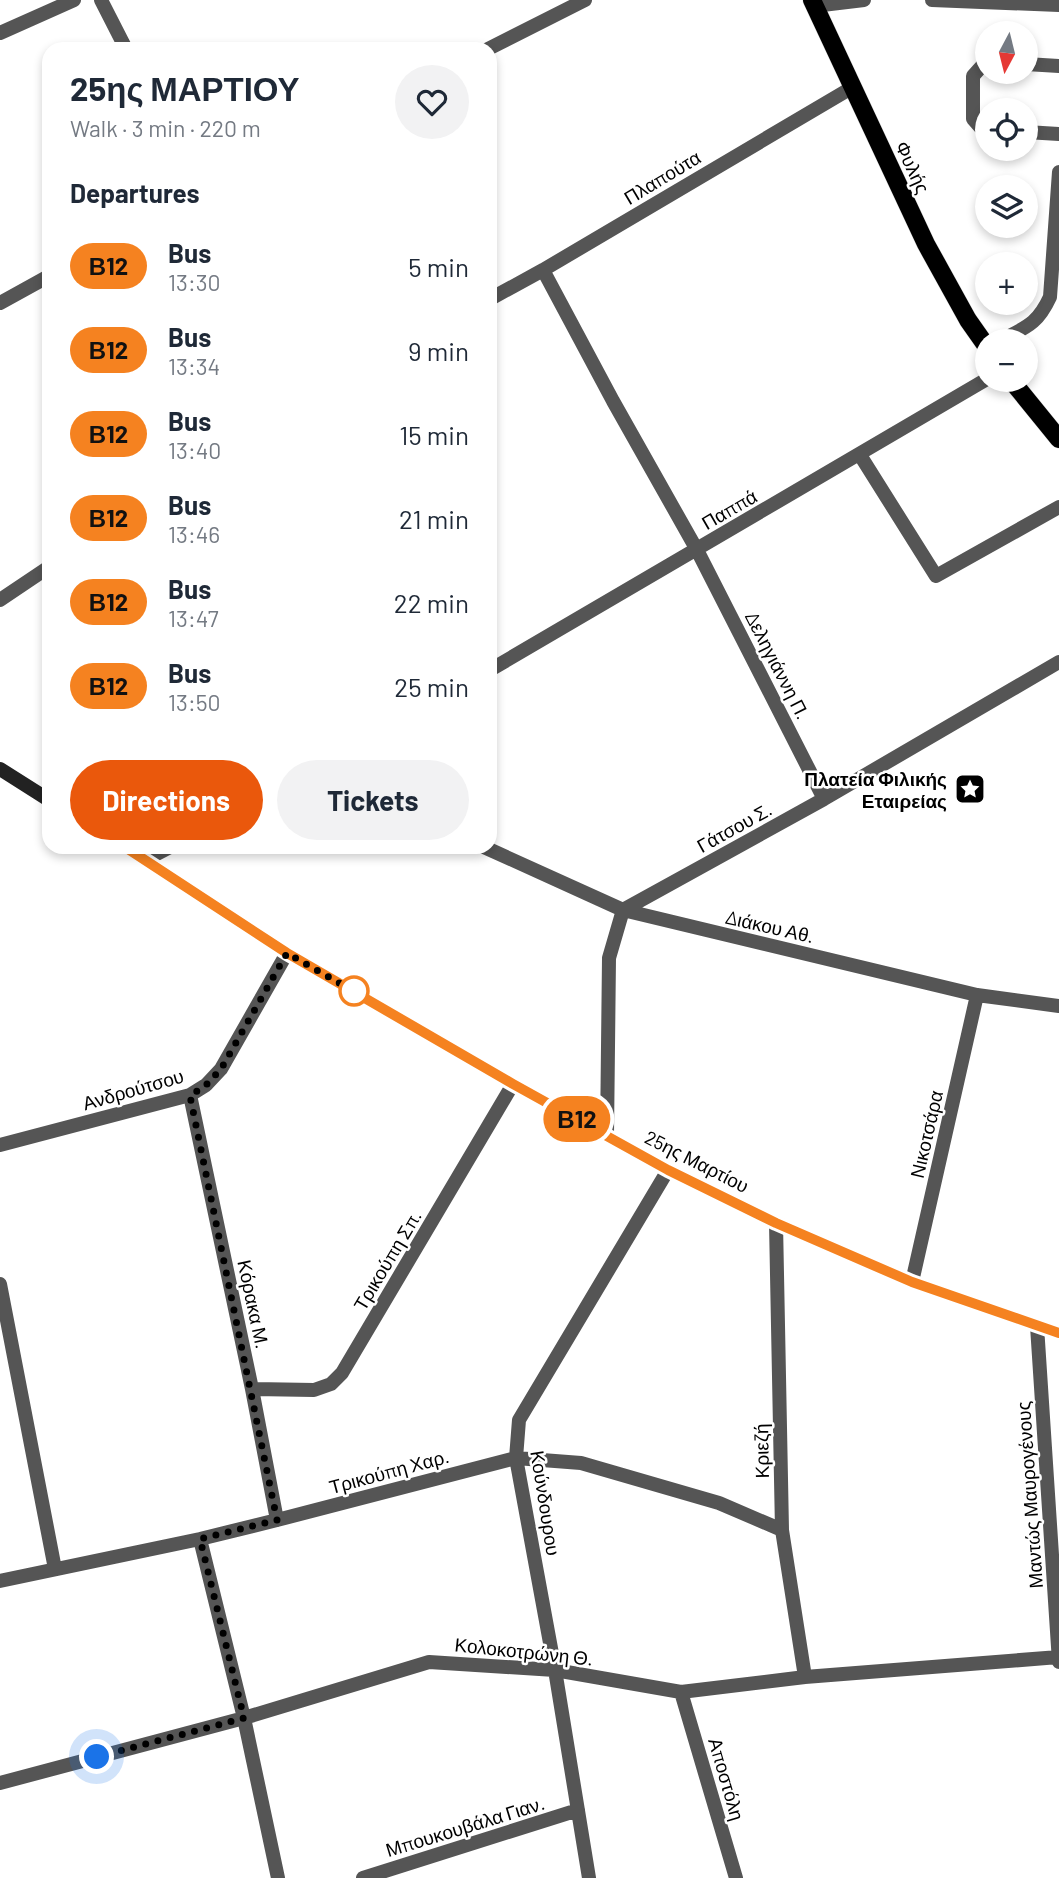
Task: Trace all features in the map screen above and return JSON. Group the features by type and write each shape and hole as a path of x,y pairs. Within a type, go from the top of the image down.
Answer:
{"main road":[{"name":"Φυλής","path":"813,3 926,244 975,330"},
{"path":"1021,392 1059,439"},
{"path":"0,769 42,796"},
{"name":"25ης Μαρτίου","path":"136,854 287,953 668,1170 776,1223 912,1282 1059,1333"}],"street":[{"path":"0,33 74,0"},
{"path":"101,0 122,42"},
{"path":"497,44 585,0"},
{"path":"813,3 864,0"},
{"path":"932,0 1059,5"},
{"path":"1038,65 1059,66"},
{"path":"975,74 975,121"},
{"name":"Πλαπούτα","path":"497,295 853,87"},
{"path":"1038,133 1059,134"},
{"path":"1022,329 1042,313 1050,297 1059,172"},
{"name":"Δεληγιάννη Π.","path":"543,270 697,550 824,799"},
{"path":"0,303 42,280"},
{"name":"Παππά","path":"497,666 975,387"},
{"path":"860,455 936,576 1059,507"},
{"path":"0,600 42,572"},
{"name":"Γάτσου Σ.","path":"623,910 824,799 1059,662"},
{"name":"Διάκου Αθ.","path":"497,853 623,910 977,995 1059,1006"},
{"path":"145,860 157,854"},
{"path":"607,1135 608,958 623,910"},
{"name":"Ανδρούτσου","path":"0,1145 190,1096 206,1085 221,1069 287,953"},
{"name":"Νικοτσάρα","path":"912,1282 977,995"},
{"name":"Τρικούπη Σπ.","path":"252,1389 314,1390 331,1384 342,1373 513,1084"},
{"name":"Κόρακα Μ.","path":"190,1096 277,1520"},
{"name":"Κούνδουρου","path":"589,1878 555,1670 516,1458 519,1420 668,1170"},
{"name":"Κριεζή","path":"776,1223 782,1530 805,1677"},
{"path":"0,1284 55,1569"},
{"name":"Μαντώς Μαυρογένους","path":"1037,1326 1059,1659"},
{"name":"Τρικούπη Χαρ.","path":"0,1581 200,1539 516,1458 581,1464 719,1503 782,1530"},
{"path":"200,1539 244,1718 278,1878"},
{"name":"Κολοκοτρώνη Θ.","path":"0,1783 244,1718 429,1662 555,1670 681,1692 805,1677 1059,1659"},
{"name":"Αποστόλη","path":"681,1692 736,1878"},
{"name":"Μπουκουβάλα Γιαν.","path":"363,1878 578,1810"}],"bus line":[{"name":"Β12","path":"136,854 287,953 668,1170 776,1223 912,1282 1059,1333"}],"place":[{"name":"Πλατεία Φιλικής Εταιρείας","path":"970,789"}],"route":[{"path":"97,1757 244,1718 200,1539 277,1520 190,1096 206,1085 221,1069 287,953 354,991"}]}
